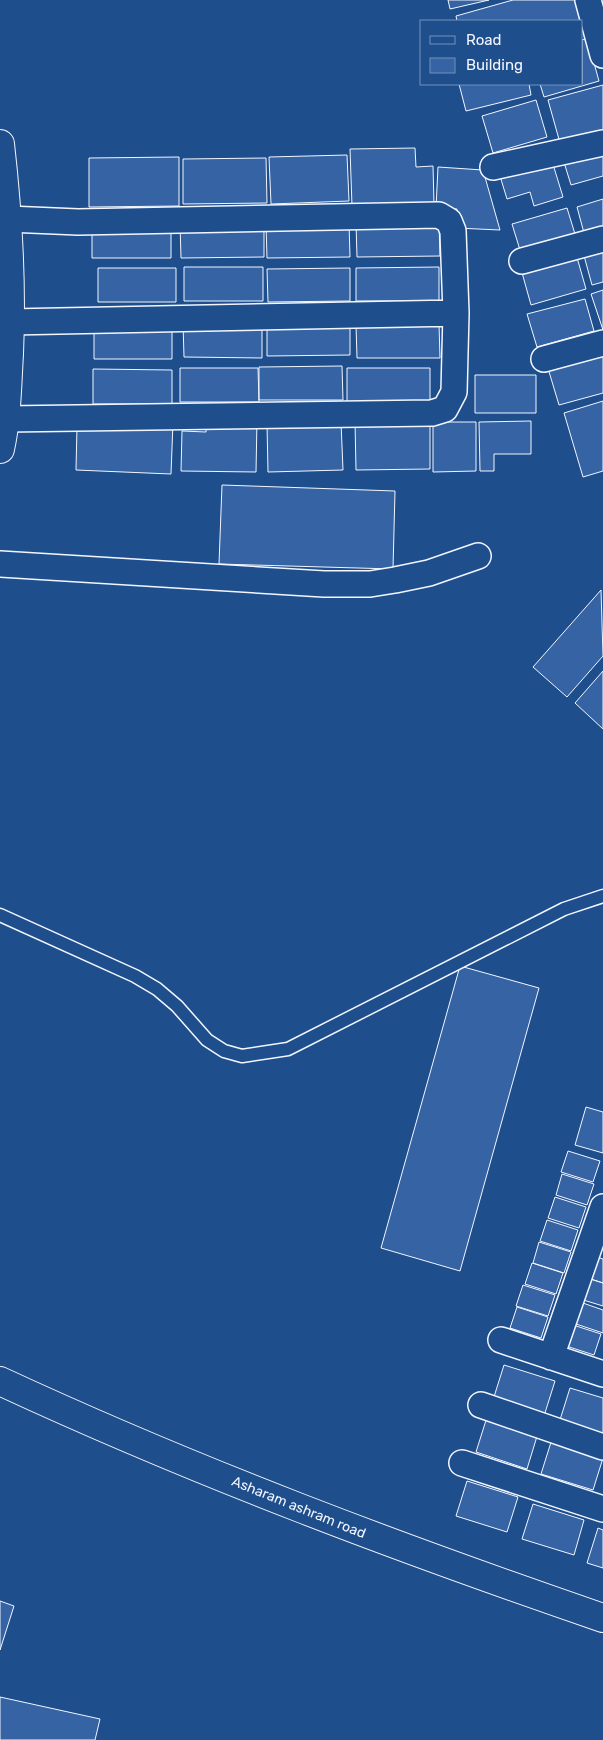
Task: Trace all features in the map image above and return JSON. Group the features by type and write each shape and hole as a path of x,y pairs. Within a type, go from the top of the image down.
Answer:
{"street":[{"path":"588,0 603,55"},
{"path":"493,167 603,143"},
{"path":"0,144 10,322 4,355 6,419 0,449"},
{"path":"4,220 78,222 439,215 448,221 452,231 456,313 454,392 445,409 432,413 6,419"},
{"path":"522,262 603,239"},
{"path":"10,322 456,313"},
{"path":"544,359 603,343"},
{"path":"0,564 324,584 370,584 429,573 478,556"},
{"path":"551,1357 603,1207"},
{"path":"501,1340 603,1374"},
{"name":"Asharam ashram road","path":"0,1381 96,1425 326,1518 603,1618"},
{"path":"481,1405 603,1447"},
{"path":"462,1463 603,1510"}],"lane":[{"path":"0,915 150,984 177,1006 207,1040 224,1051 242,1056 288,1049 564,909 603,896"}],"building":[{"path":"448,0 489,0 450,9"},
{"path":"513,0 576,0 582,20 457,20 456,16"},
{"path":"587,38 599,81 544,97 540,85 583,85 583,40"},
{"path":"459,85 529,85 531,95 466,111"},
{"path":"603,85 603,131 560,143 548,100"},
{"path":"536,100 547,137 493,153 482,116"},
{"path":"603,147 603,176 571,185 563,159"},
{"path":"415,148 416,167 433,166 434,204 352,206 350,149"},
{"path":"347,155 349,201 271,204 269,157"},
{"path":"179,157 179,206 89,207 89,158"},
{"path":"266,158 267,203 183,204 183,159"},
{"path":"552,161 563,197 534,206 530,192 507,199 500,176"},
{"path":"438,167 483,170 500,230 456,228 457,209 436,208"},
{"path":"603,199 603,228 584,233 577,207"},
{"path":"567,208 575,234 520,250 512,224"},
{"path":"171,223 171,258 92,258 92,224"},
{"path":"264,223 264,257 181,258 180,224"},
{"path":"349,223 350,257 267,258 266,224"},
{"path":"356,223 439,223 440,256 357,257"},
{"path":"603,247 603,282 592,285 583,252"},
{"path":"576,254 586,289 531,305 521,269"},
{"path":"184,267 263,267 263,301 184,301"},
{"path":"439,267 439,301 356,301 356,268"},
{"path":"98,268 176,268 176,302 98,302"},
{"path":"350,268 350,301 268,302 267,269"},
{"path":"603,290 603,330 591,294"},
{"path":"585,299 594,331 537,347 527,314"},
{"path":"267,322 350,322 350,355 267,356"},
{"path":"183,323 262,323 262,358 184,357"},
{"path":"439,324 440,358 357,358 356,325"},
{"path":"94,325 172,325 172,359 94,359"},
{"path":"603,349 603,393 559,405 547,365"},
{"path":"342,366 343,400 259,400 259,367"},
{"path":"180,368 258,368 259,402 180,402"},
{"path":"347,368 430,368 430,401 347,402"},
{"path":"93,369 172,370 172,404 93,404"},
{"path":"475,375 536,375 536,413 475,413"},
{"path":"603,401 603,471 583,477 564,413"},
{"path":"206,420 257,420 256,472 181,471 182,431 206,432"},
{"path":"430,421 430,469 356,470 355,422"},
{"path":"531,421 531,454 494,454 494,471 480,471 479,422"},
{"path":"173,422 171,474 76,470 77,426"},
{"path":"341,422 343,470 268,472 267,424"},
{"path":"433,422 476,422 476,471 433,472"},
{"path":"222,485 395,491 393,569 219,564"},
{"path":"601,590 603,656 567,697 533,667"},
{"path":"603,671 603,729 575,703"},
{"path":"460,966 539,988 460,1271 381,1248"},
{"path":"586,1107 603,1112 603,1153 575,1145"},
{"path":"568,1151 600,1161 593,1182 561,1172"},
{"path":"562,1174 594,1184 587,1205 556,1195"},
{"path":"555,1197 586,1207 579,1228 548,1218"},
{"path":"547,1220 578,1230 571,1251 540,1241"},
{"path":"539,1242 571,1252 564,1273 533,1263"},
{"path":"594,1256 603,1259 603,1283 588,1278"},
{"path":"532,1263 563,1273 556,1294 525,1284"},
{"path":"587,1278 603,1283 603,1306 580,1299"},
{"path":"523,1285 555,1295 548,1316 516,1306"},
{"path":"580,1302 603,1310 603,1333 573,1323"},
{"path":"517,1307 548,1317 541,1338 510,1328"},
{"path":"570,1324 601,1334 594,1355 563,1345"},
{"path":"504,1365 555,1381 544,1416 493,1400"},
{"path":"570,1388 603,1398 603,1437 559,1423"},
{"path":"487,1417 538,1433 527,1469 476,1452"},
{"path":"552,1439 603,1458 593,1490 541,1474"},
{"path":"467,1481 518,1497 507,1532 456,1516"},
{"path":"533,1504 584,1520 574,1555 522,1539"},
{"path":"598,1528 603,1530 603,1568 587,1563"},
{"path":"0,1601 14,1606 0,1650"},
{"path":"0,1697 100,1719 95,1740 0,1740"}]}
